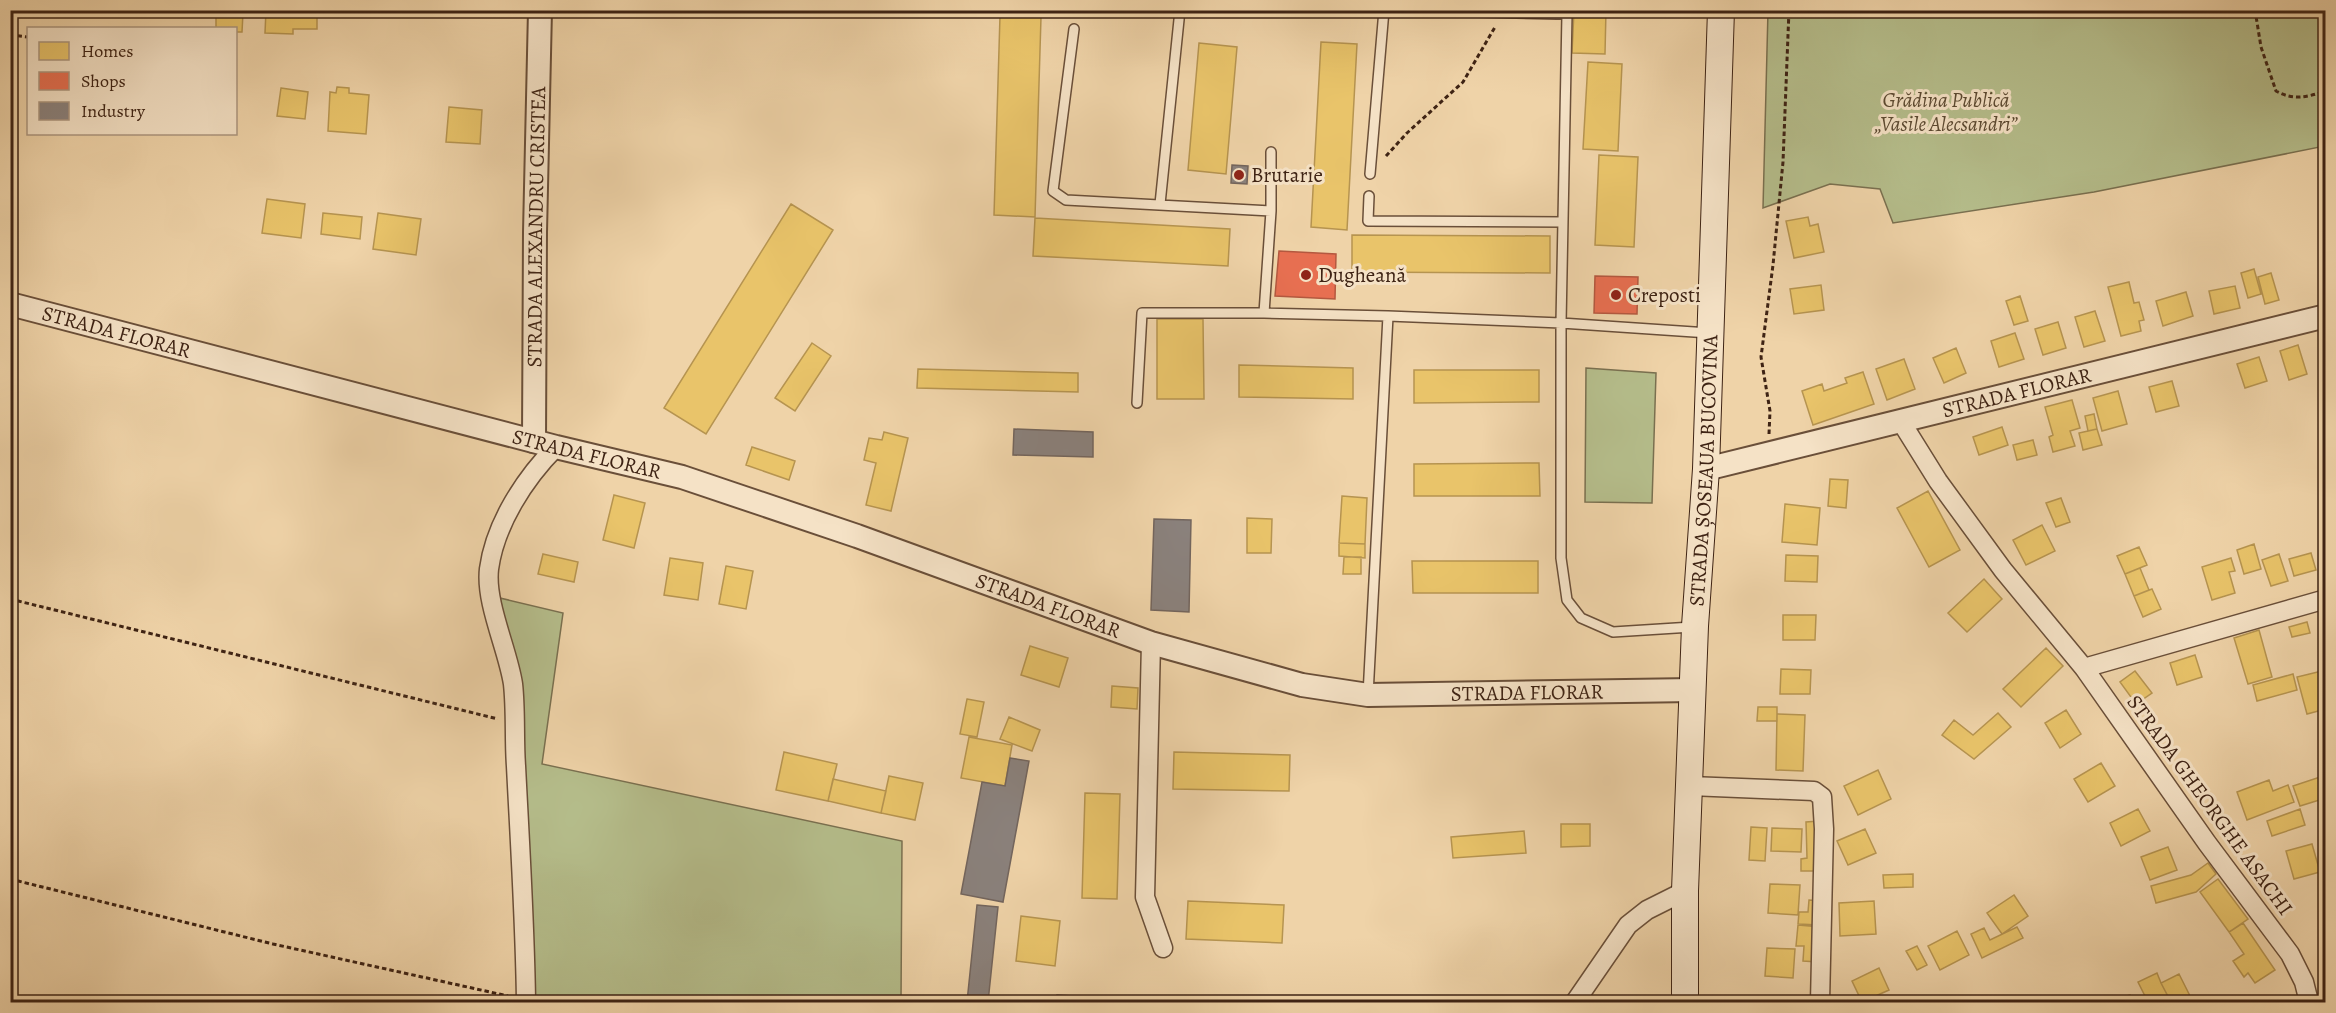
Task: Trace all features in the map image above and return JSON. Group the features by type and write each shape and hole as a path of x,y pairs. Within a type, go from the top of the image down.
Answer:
{"main road":[{"name":"STRADA ȘOSEAUA BUCOVINA","path":"1685,1002 1685,891 1695,626 1707,469 1721,10"}],"street":[{"name":"STRADA ALEXANDRU CRISTEA","path":"540,10 535,232 545,444"},
{"name":"STRADA FLORAR","path":"10,304 545,444 682,477 868,540 1151,643 1302,685 1368,695 1693,690"},
{"name":"STRADA FLORAR","path":"1707,469 2325,316"},
{"name":"STRADA GHEORGHE ASACHI","path":"1900,420 1938,481 2003,570 2084,668 2207,843 2290,954 2304,982 2309,1002"},
{"path":"526,1001 524,906 513,684 491,595 489,570 495,546 507,516 545,444"},
{"path":"2084,668 2325,599"},
{"path":"1151,643 1145,897 1163,948"},
{"path":"1690,786 1814,791 1822,797 1824,829 1820,1002"},
{"path":"1575,1002 1628,926 1647,910 1685,891"}],"lane":[{"path":"1160,204 1180,10"},
{"path":"1370,169 1384,10"},
{"path":"1399,10 1567,14 1561,323 1561,558 1568,600 1581,618 1613,632 1695,626"},
{"path":"1074,29 1053,191 1066,200 1271,210"},
{"path":"1264,313 1271,210 1271,152"},
{"path":"1369,196 1368,221 1563,222"},
{"path":"1137,403 1142,314 1264,313 1388,316 1561,323 1711,334"},
{"path":"1368,695 1388,316"}],"path":[{"path":"1768,453 1770,411 1761,357 1783,162 1789,10"},
{"path":"2255,10 2261,47 2276,92 2287,97 2301,98 2325,91"},
{"path":"1370,169 1380,163 1407,133 1463,82 1503,12"},
{"path":"10,35 27,38"},
{"path":"10,599 514,723"},
{"path":"10,879 273,944 526,1001"}],"green space":[{"name":"Grădina Publică „Vasile Alecsandri”","path":"1768,11 2325,11 2325,146 2094,192 1893,223 1880,189 1830,184 1763,208"},
{"path":"1586,368 1656,373 1652,503 1585,502"},
{"path":"500,598 563,613 542,764 902,841 901,1002 533,1002 521,691"}],"building: Homes":[{"path":"216,10 254,10 254,13 243,13 242,32 237,32 237,27 216,27"},
{"path":"266,10 317,10 317,29 293,29 293,34 265,33"},
{"path":"1574,10 1606,10 1605,54 1572,53"},
{"path":"1000,16 1041,17 1035,217 994,215"},
{"path":"1321,42 1357,44 1347,230 1311,227"},
{"path":"1199,43 1237,47 1226,174 1188,170"},
{"path":"1588,62 1622,64 1618,151 1583,149"},
{"path":"337,87 349,88 349,93 369,95 366,134 328,131 330,92 336,93"},
{"path":"281,88 308,92 305,119 277,116"},
{"path":"449,107 482,110 480,144 446,142"},
{"path":"1599,155 1638,157 1634,247 1595,245"},
{"path":"267,199 305,204 301,238 262,233"},
{"path":"791,204 833,230 706,434 664,408"},
{"path":"323,213 362,217 360,239 321,234"},
{"path":"378,213 421,219 416,255 373,249"},
{"path":"1808,217 1810,226 1818,224 1824,252 1794,258 1786,221"},
{"path":"1035,218 1230,229 1228,266 1033,256"},
{"path":"1352,235 1550,236 1550,273 1352,272"},
{"path":"2254,269 2261,294 2248,298 2241,273"},
{"path":"2271,273 2279,300 2265,304 2258,277"},
{"path":"2129,282 2134,303 2139,302 2144,320 2139,321 2141,331 2121,336 2108,287"},
{"path":"1821,285 1824,310 1794,314 1790,289"},
{"path":"2235,286 2240,308 2214,314 2209,291"},
{"path":"2186,292 2193,316 2163,326 2156,301"},
{"path":"2020,296 2028,321 2014,325 2006,301"},
{"path":"2095,311 2105,341 2084,347 2075,317"},
{"path":"1157,319 1203,319 1204,399 1157,399"},
{"path":"2058,322 2066,348 2043,355 2035,329"},
{"path":"2015,333 2024,359 1999,367 1991,341"},
{"path":"812,343 831,356 795,411 775,398"},
{"path":"2298,345 2307,374 2289,380 2280,351"},
{"path":"1956,348 1966,373 1944,383 1933,358"},
{"path":"2259,357 2267,381 2245,388 2237,364"},
{"path":"1904,359 1915,389 1887,400 1876,369"},
{"path":"1239,365 1353,368 1353,399 1239,397"},
{"path":"918,369 1078,373 1078,392 917,388"},
{"path":"1414,370 1539,370 1539,402 1414,403"},
{"path":"1863,372 1874,404 1813,425 1802,391 1822,384 1824,391 1847,383 1845,378"},
{"path":"2172,381 2179,406 2156,412 2149,387"},
{"path":"2118,391 2127,424 2102,431 2093,398"},
{"path":"2072,400 2080,428 2070,431 2075,446 2053,452 2049,437 2053,435 2045,407"},
{"path":"2094,414 2097,429 2088,431 2085,416"},
{"path":"2002,427 2008,445 1979,455 1973,437"},
{"path":"2097,429 2102,445 2083,450 2079,433"},
{"path":"884,432 908,438 891,511 866,505 876,463 864,460 869,438 882,440"},
{"path":"2033,440 2037,455 2017,460 2013,445"},
{"path":"752,447 795,461 789,480 746,465"},
{"path":"1539,463 1540,496 1414,496 1414,464"},
{"path":"1830,479 1848,480 1846,508 1828,506"},
{"path":"1928,491 1960,550 1929,567 1897,508"},
{"path":"614,495 645,503 634,548 603,540"},
{"path":"1342,496 1367,498 1365,544 1339,543"},
{"path":"2061,498 2070,522 2056,527 2046,503"},
{"path":"1785,504 1820,508 1817,545 1782,542"},
{"path":"1247,518 1272,519 1271,553 1247,553"},
{"path":"2042,525 2055,551 2026,565 2013,540"},
{"path":"1339,543 1365,544 1365,558 1339,556"},
{"path":"2254,544 2261,569 2244,574 2237,550"},
{"path":"2139,547 2147,565 2125,574 2117,556"},
{"path":"2311,553 2316,570 2294,576 2289,559"},
{"path":"543,554 578,562 574,582 538,574"},
{"path":"2279,554 2288,581 2271,586 2262,560"},
{"path":"1786,555 1818,556 1817,582 1785,581"},
{"path":"1344,557 1361,557 1361,574 1343,574"},
{"path":"670,558 703,563 698,600 664,595"},
{"path":"2231,558 2235,571 2229,572 2235,593 2212,600 2202,567"},
{"path":"1412,561 1538,561 1538,593 1413,593"},
{"path":"726,566 753,571 746,609 719,604"},
{"path":"2140,568 2149,590 2134,596 2125,574"},
{"path":"1984,579 2002,599 1967,632 1948,613"},
{"path":"2152,589 2161,609 2143,617 2134,596"},
{"path":"1783,615 1816,615 1815,640 1783,640"},
{"path":"2307,622 2310,633 2292,637 2289,627"},
{"path":"2259,630 2272,677 2248,684 2234,638"},
{"path":"1030,646 1068,658 1059,687 1021,675"},
{"path":"2046,648 2063,666 2021,707 2003,689"},
{"path":"2195,655 2202,677 2177,685 2170,663"},
{"path":"1781,669 1811,670 1810,694 1780,694"},
{"path":"2326,670 2326,709 2307,714 2297,677"},
{"path":"2135,671 2152,693 2136,704 2120,682"},
{"path":"2293,674 2297,690 2257,701 2253,685"},
{"path":"1112,686 1138,688 1137,709 1111,707"},
{"path":"967,699 984,702 977,737 960,734"},
{"path":"1758,707 1777,707 1777,721 1757,721"},
{"path":"2066,710 2081,734 2060,748 2045,723"},
{"path":"1998,713 2011,727 1974,759 1942,735 1954,720 1973,735"},
{"path":"1777,714 1805,715 1803,771 1776,770"},
{"path":"1009,717 1040,730 1032,751 1000,739"},
{"path":"969,737 1012,745 1005,786 961,778"},
{"path":"784,752 837,764 828,801 776,790"},
{"path":"1174,752 1290,755 1289,791 1173,789"},
{"path":"2101,763 2115,786 2088,802 2074,779"},
{"path":"1878,770 1891,799 1858,815 1844,786"},
{"path":"2326,775 2326,798 2300,806 2293,786"},
{"path":"889,776 923,783 915,820 881,813"},
{"path":"833,779 886,791 881,813 828,801"},
{"path":"2269,780 2273,791 2288,785 2294,802 2247,820 2237,792"},
{"path":"1085,793 1120,794 1117,899 1082,898"},
{"path":"2138,809 2150,831 2121,846 2110,823"},
{"path":"2300,809 2305,825 2272,836 2267,821"},
{"path":"1819,821 1820,871 1801,871 1801,859 1807,858 1806,822"},
{"path":"1561,824 1590,824 1590,846 1561,847"},
{"path":"1751,827 1767,828 1765,861 1749,860"},
{"path":"1772,828 1802,829 1801,852 1771,851"},
{"path":"1865,829 1876,853 1848,865 1837,841"},
{"path":"1524,831 1526,853 1453,858 1451,837"},
{"path":"2312,844 2320,872 2294,879 2286,851"},
{"path":"2168,847 2177,870 2150,880 2141,857"},
{"path":"2208,863 2216,874 2196,892 2156,903 2151,886 2191,875"},
{"path":"1913,874 1913,887 1884,888 1883,875"},
{"path":"2218,879 2248,919 2229,932 2200,892"},
{"path":"1770,884 1800,885 1798,915 1768,913"},
{"path":"2014,895 2028,916 2002,934 1987,913"},
{"path":"1809,900 1821,901 1820,925 1798,924 1799,912 1808,912"},
{"path":"1188,901 1284,905 1282,943 1186,939"},
{"path":"1874,901 1876,934 1840,936 1839,903"},
{"path":"1021,916 1060,921 1055,966 1016,961"},
{"path":"2243,923 2275,970 2255,983 2248,973 2244,977 2233,961 2244,954 2229,932"},
{"path":"1798,925 1820,927 1817,962 1803,961 1804,946 1796,946"},
{"path":"2017,927 2023,938 1982,958 1971,934 1984,928 1990,940"},
{"path":"1957,931 1969,955 1940,970 1928,946"},
{"path":"1917,946 1927,965 1917,970 1906,951"},
{"path":"1767,948 1795,949 1793,978 1765,976"},
{"path":"1879,968 1889,990 1862,1002 1852,981"},
{"path":"2157,973 2171,1002 2148,1002 2138,982"},
{"path":"2179,974 2191,998 2182,1002 2171,1002 2161,983"},
{"path":"2130,995 2132,1002 2106,1002"}],"building: Shops":[{"name":"Dugheană","path":"1279,251 1336,254 1335,299 1275,296"},
{"name":"Creposti","path":"1595,276 1638,277 1637,314 1594,313"}],"building: Industry":[{"name":"Brutarie","path":"1232,165 1248,166 1247,184 1231,183"},
{"path":"1014,429 1093,432 1093,457 1013,455"},
{"path":"1154,519 1191,520 1189,612 1151,610"},
{"path":"1010,758 1029,761 1003,902 961,894 982,782 1005,786"},
{"path":"977,905 998,907 988,1002 967,1002"},
{"path":"1057,995 1174,1002 1056,1002"}],"place":[{"name":"Brutarie","path":"1239,175"},
{"name":"Dugheană","path":"1306,275"},
{"name":"Creposti","path":"1616,295"}]}
